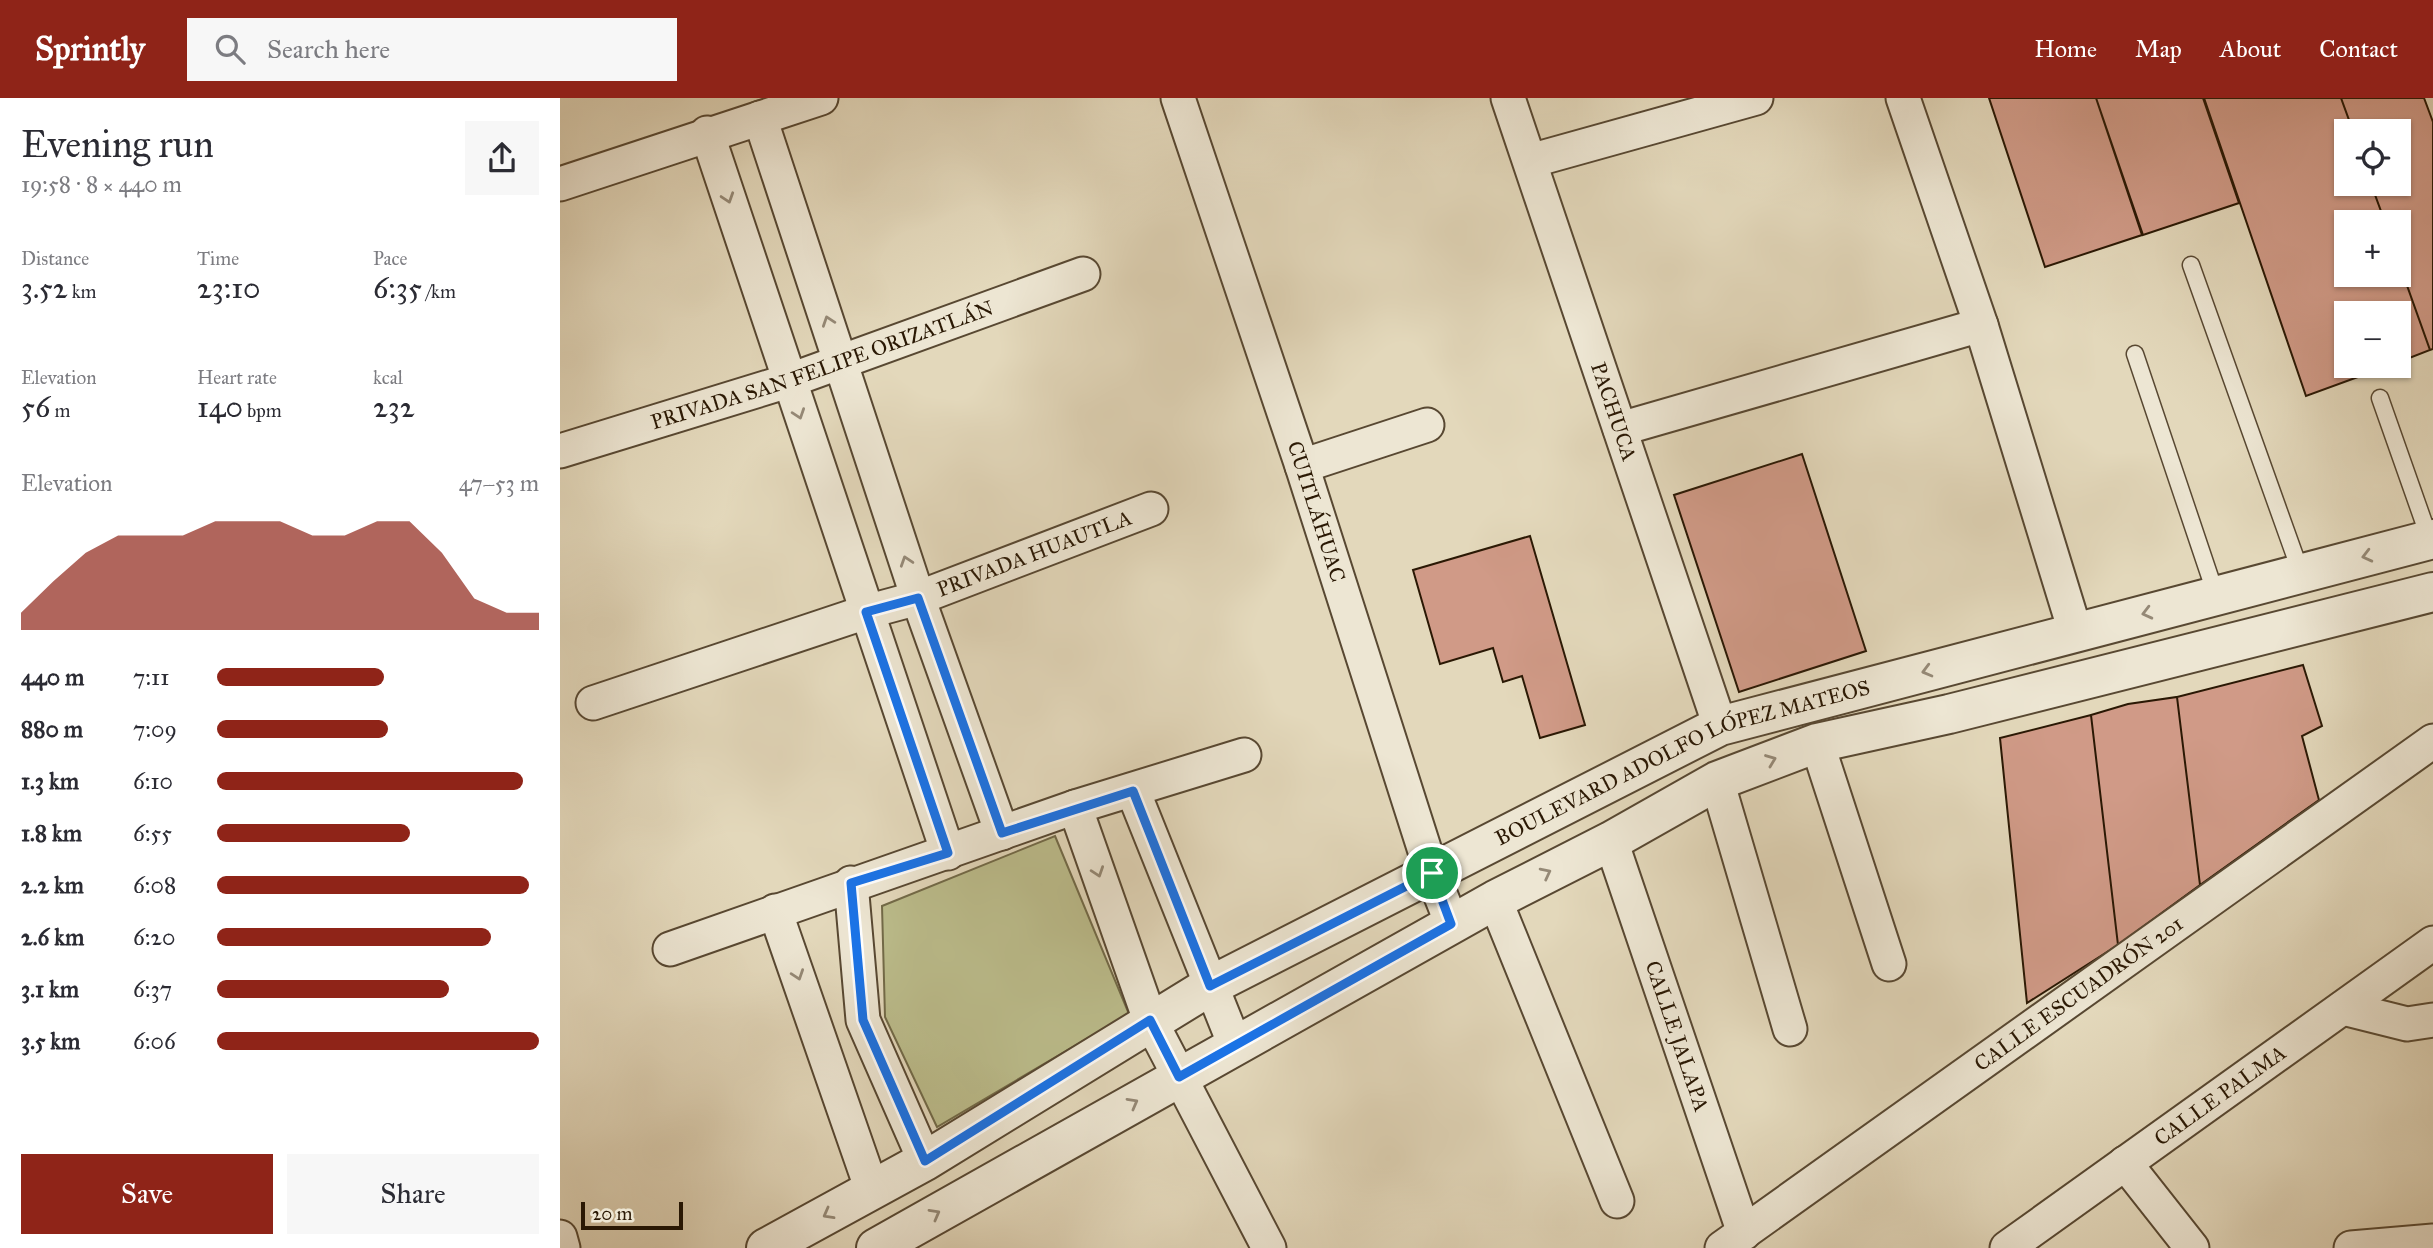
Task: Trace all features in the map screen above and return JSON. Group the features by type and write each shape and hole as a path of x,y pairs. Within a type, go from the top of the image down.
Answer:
{"street":[{"path":"560,184 707,133 821,98"},
{"name":"CUITLÁHUAC","path":"1178,98 1302,466 1432,873 1451,924"},
{"name":"PACHUCA","path":"1508,98 1720,726"},
{"path":"1530,161 1756,98"},
{"path":"1903,98 1981,325 2075,631"},
{"path":"760,118 918,598 1002,833"},
{"path":"707,133 948,853"},
{"name":"PRIVADA SAN FELIPE ORIZATLÁN","path":"560,451 788,381 841,359 1083,274"},
{"path":"1620,429 1981,325"},
{"path":"1302,466 1427,425"},
{"name":"PRIVADA HUAUTLA","path":"593,703 866,612 918,598 1151,509"},
{"name":"BOULEVARD ADOLFO LÓPEZ MATEOS","path":"766,1248 925,1161 1150,1020 1210,986 1720,726 2431,540"},
{"name":"BOULEVARD ADOLFO LÓPEZ MATEOS","path":"876,1248 1494,900 1611,841 1717,781 1817,743 1949,714 2433,592"},
{"name":"CALLE ESCUADRÓN 201","path":"1733,1240 2433,741"},
{"path":"1817,743 1889,964"},
{"path":"670,949 851,883 948,853 1075,807 1244,755"},
{"path":"1717,781 1790,1029"},
{"path":"1133,791 1235,1045"},
{"path":"1075,807 1150,1020 1269,1248"},
{"name":"CALLE JALAPA","path":"1611,841 1733,1240"},
{"path":"851,883 863,1020 925,1161"},
{"path":"1494,900 1617,1200"},
{"path":"775,911 872,1190"},
{"name":"CALLE PALMA","path":"2007,1248 2433,943"},
{"path":"2343,1008 2407,1024 2433,1020"},
{"path":"2125,1163 2192,1248"},
{"path":"560,1237 563,1248"},
{"path":"2351,1248 2429,1244"}],"lane":[{"path":"2191,265 2301,573"},
{"path":"2135,354 2216,595"},
{"path":"2380,398 2431,540"}],"green space":[{"path":"1055,836 1129,1014 937,1127 885,1017 882,906"}],"building":[{"path":"1989,98 2096,98 2142,235 2045,267"},
{"path":"2096,98 2203,98 2239,203 2143,235"},
{"path":"2204,98 2341,98 2349,119 2334,119 2334,196 2375,196 2381,210 2334,210 2334,287 2408,287 2430,350 2411,357 2411,301 2334,301 2334,378 2355,378 2306,396"},
{"path":"2341,98 2424,98 2433,122 2433,349 2430,350 2408,287 2411,287 2411,210 2381,210 2375,196 2411,196 2411,119 2349,119"},
{"path":"1802,454 1866,651 1739,692 1674,495"},
{"path":"1530,536 1585,725 1540,738 1522,676 1503,682 1493,648 1440,664 1413,570"},
{"path":"2303,665 2322,726 2302,736 2319,800 2200,885 2177,697"},
{"path":"2177,697 2200,885 2118,945 2091,715 2128,704"},
{"path":"2091,715 2118,945 2027,1003 2000,738"}],"route":[{"path":"918,598 1002,833 1075,807 1133,791 1210,986 1432,873 1451,924 1179,1077 1150,1020 925,1161 863,1020 851,883 948,853 866,612 918,598"}]}
